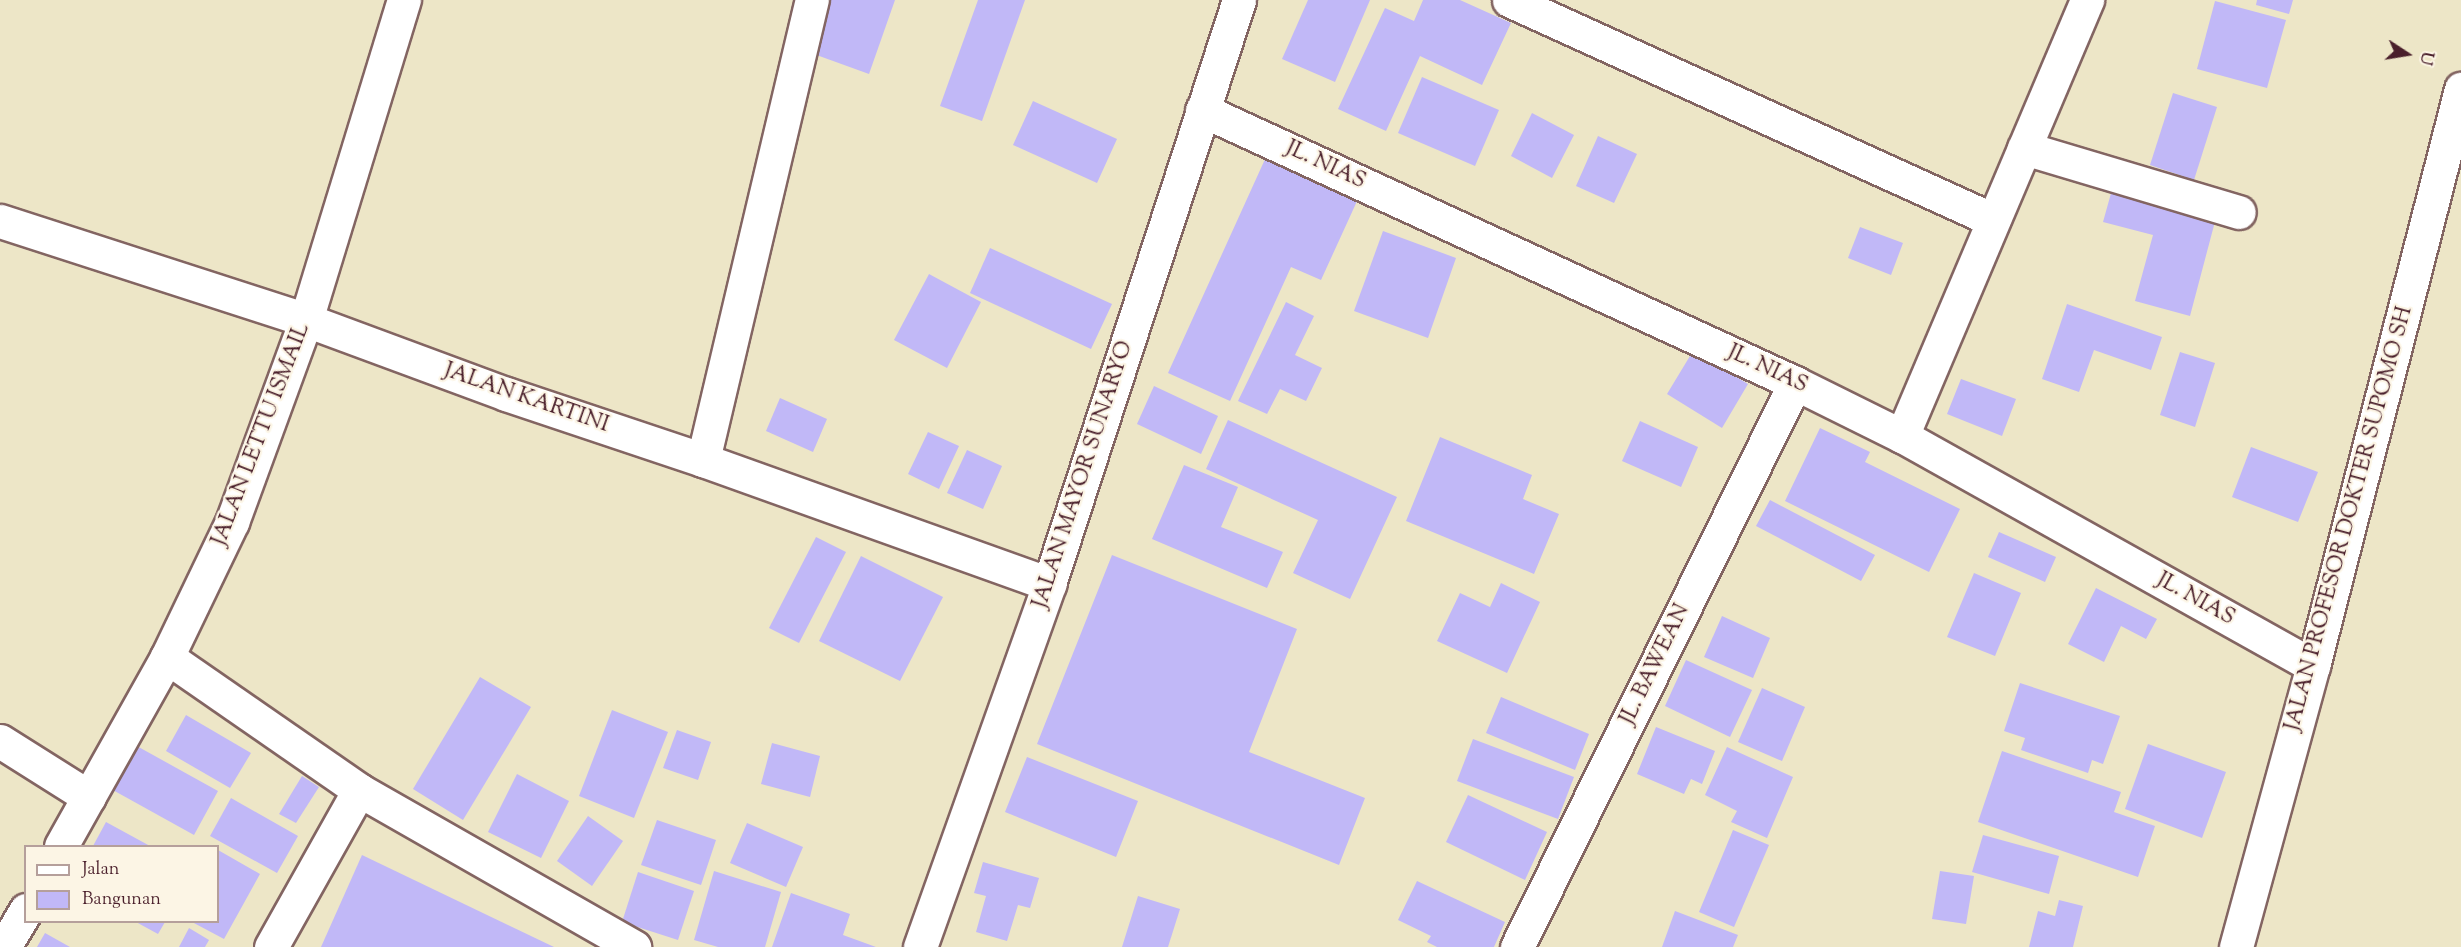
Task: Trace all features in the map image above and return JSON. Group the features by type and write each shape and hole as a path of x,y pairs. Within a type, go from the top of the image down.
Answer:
{"street":[{"name":"JALAN LETTU ISMAIL","path":"62,845 167,657 232,522 306,320 404,0"},
{"path":"703,460 812,0"},
{"name":"JALAN MAYOR SUNARYO","path":"920,947 1049,584 1239,0"},
{"path":"1509,0 1994,220"},
{"path":"1902,436 2087,0"},
{"name":"JALAN PROFESOR DOKTER SUPOMO SH","path":"2236,947 2313,666 2461,89"},
{"name":"JL. NIAS","path":"1202,110 1795,383 1902,436 2313,666"},
{"path":"2024,148 2239,212"},
{"name":"JALAN KARTINI","path":"0,221 306,320 506,394 703,460 1049,584"},
{"name":"JL. BAWEAN","path":"1517,947 1795,383"},
{"path":"167,657 359,790 634,947"},
{"path":"0,741 89,797"},
{"path":"271,947 359,790"},
{"path":"4,947 24,913"}],"building":[{"path":"829,0 895,0 869,74 811,53"},
{"path":"978,0 1025,0 982,121 940,106"},
{"path":"1308,0 1370,0 1335,82 1282,59"},
{"path":"1423,0 1460,0 1511,23 1482,85 1420,56 1386,131 1338,109 1385,8 1414,21"},
{"path":"2257,0 2293,0 2289,14 2256,5"},
{"path":"2215,1 2286,20 2267,88 2197,69"},
{"path":"1422,77 1499,110 1475,166 1398,133"},
{"path":"2173,93 2217,107 2194,180 2150,165"},
{"path":"1033,101 1117,139 1097,183 1013,145"},
{"path":"1532,113 1574,135 1552,178 1511,156"},
{"path":"1598,136 1637,154 1614,203 1576,186"},
{"path":"1266,157 1358,199 1321,280 1291,267 1230,401 1168,373"},
{"path":"2113,186 2217,214 2190,316 2135,301 2153,235 2103,222"},
{"path":"1860,227 1903,243 1891,275 1848,258"},
{"path":"1383,231 1456,258 1428,338 1354,311"},
{"path":"990,248 1112,304 1091,349 970,293"},
{"path":"929,274 981,302 947,368 894,340"},
{"path":"1286,302 1314,316 1295,355 1322,368 1306,401 1280,389 1267,414 1238,401"},
{"path":"2067,304 2162,337 2151,370 2094,350 2079,392 2042,379"},
{"path":"1693,351 1748,384 1722,428 1667,394"},
{"path":"2180,352 2215,363 2195,427 2160,415"},
{"path":"1961,379 2016,399 2002,436 1947,414"},
{"path":"1154,386 1218,416 1201,454 1137,424"},
{"path":"780,398 827,419 813,452 766,431"},
{"path":"1228,420 1397,497 1350,599 1293,573 1318,520 1206,469"},
{"path":"1640,421 1698,447 1681,487 1622,461"},
{"path":"1820,428 1870,452 1865,462 1960,509 1929,572 1785,501"},
{"path":"928,432 959,446 939,489 908,474"},
{"path":"1440,437 1532,475 1523,499 1559,514 1534,574 1406,521"},
{"path":"2251,447 2318,472 2298,522 2232,497"},
{"path":"967,450 1002,466 983,509 947,493"},
{"path":"1184,465 1238,487 1221,527 1283,552 1267,588 1152,539"},
{"path":"1770,500 1875,555 1861,581 1756,526"},
{"path":"1999,532 2056,557 2045,582 1988,557"},
{"path":"816,537 846,552 799,643 769,628"},
{"path":"1112,555 1297,629 1249,752 1365,798 1339,865 1037,744"},
{"path":"861,556 943,597 900,681 819,641"},
{"path":"1974,573 2021,593 1995,656 1947,637"},
{"path":"1501,583 1540,602 1507,673 1437,641 1460,593 1490,607"},
{"path":"2096,588 2157,619 2146,639 2121,626 2104,662 2068,644"},
{"path":"1722,616 1770,638 1753,678 1704,657"},
{"path":"1686,660 1752,690 1730,737 1665,706"},
{"path":"480,677 531,707 463,820 413,789"},
{"path":"2020,683 2120,716 2103,764 2092,760 2088,773 2021,750 2025,738 2004,731"},
{"path":"1762,688 1805,707 1782,761 1738,742"},
{"path":"1501,697 1589,734 1575,770 1486,733"},
{"path":"612,710 668,732 634,818 579,796"},
{"path":"186,715 251,753 230,788 166,751"},
{"path":"1656,727 1715,751 1702,784 1691,779 1684,794 1637,774"},
{"path":"677,730 711,742 698,780 663,768"},
{"path":"1473,739 1574,777 1558,819 1457,781"},
{"path":"772,743 820,756 810,797 761,784"},
{"path":"2148,744 2226,772 2202,838 2125,809"},
{"path":"135,745 218,791 194,835 111,789"},
{"path":"1727,747 1793,777 1767,838 1731,822 1737,811 1705,795"},
{"path":"2002,751 2121,792 2114,812 2155,826 2138,877 1978,822"},
{"path":"1027,757 1138,801 1116,857 1005,812"},
{"path":"517,774 569,801 541,858 488,832"},
{"path":"302,776 319,787 296,823 279,814"},
{"path":"1468,795 1547,832 1525,880 1446,842"},
{"path":"231,798 298,836 277,873 210,836"},
{"path":"588,816 623,841 592,886 557,861"},
{"path":"657,820 716,840 701,885 641,865"},
{"path":"106,822 148,845 94,845"},
{"path":"747,823 803,847 786,887 730,863"},
{"path":"1733,830 1769,845 1734,927 1699,912"},
{"path":"1983,835 2059,856 2049,894 1972,872"},
{"path":"219,851 260,874 224,939 194,923 219,923"},
{"path":"362,855 554,947 321,947"},
{"path":"983,862 1039,878 1030,908 1018,905 1007,941 976,932 986,896 974,893"},
{"path":"714,871 781,892 765,947 718,947 694,940"},
{"path":"1940,871 1974,876 1966,924 1932,919"},
{"path":"638,872 694,891 678,940 622,922"},
{"path":"1417,881 1505,922 1494,947 1437,947 1427,942 1431,936 1398,920"},
{"path":"791,893 850,914 843,935 876,947 772,947"},
{"path":"1138,896 1180,909 1168,947 1122,947"},
{"path":"2059,900 2083,906 2073,947 2029,947 2038,911 2055,916"},
{"path":"1675,911 1738,935 1733,947 1662,947"},
{"path":"138,923 164,923 158,934"},
{"path":"189,928 209,940 205,947 179,947"},
{"path":"45,933 70,947 37,947"}]}
